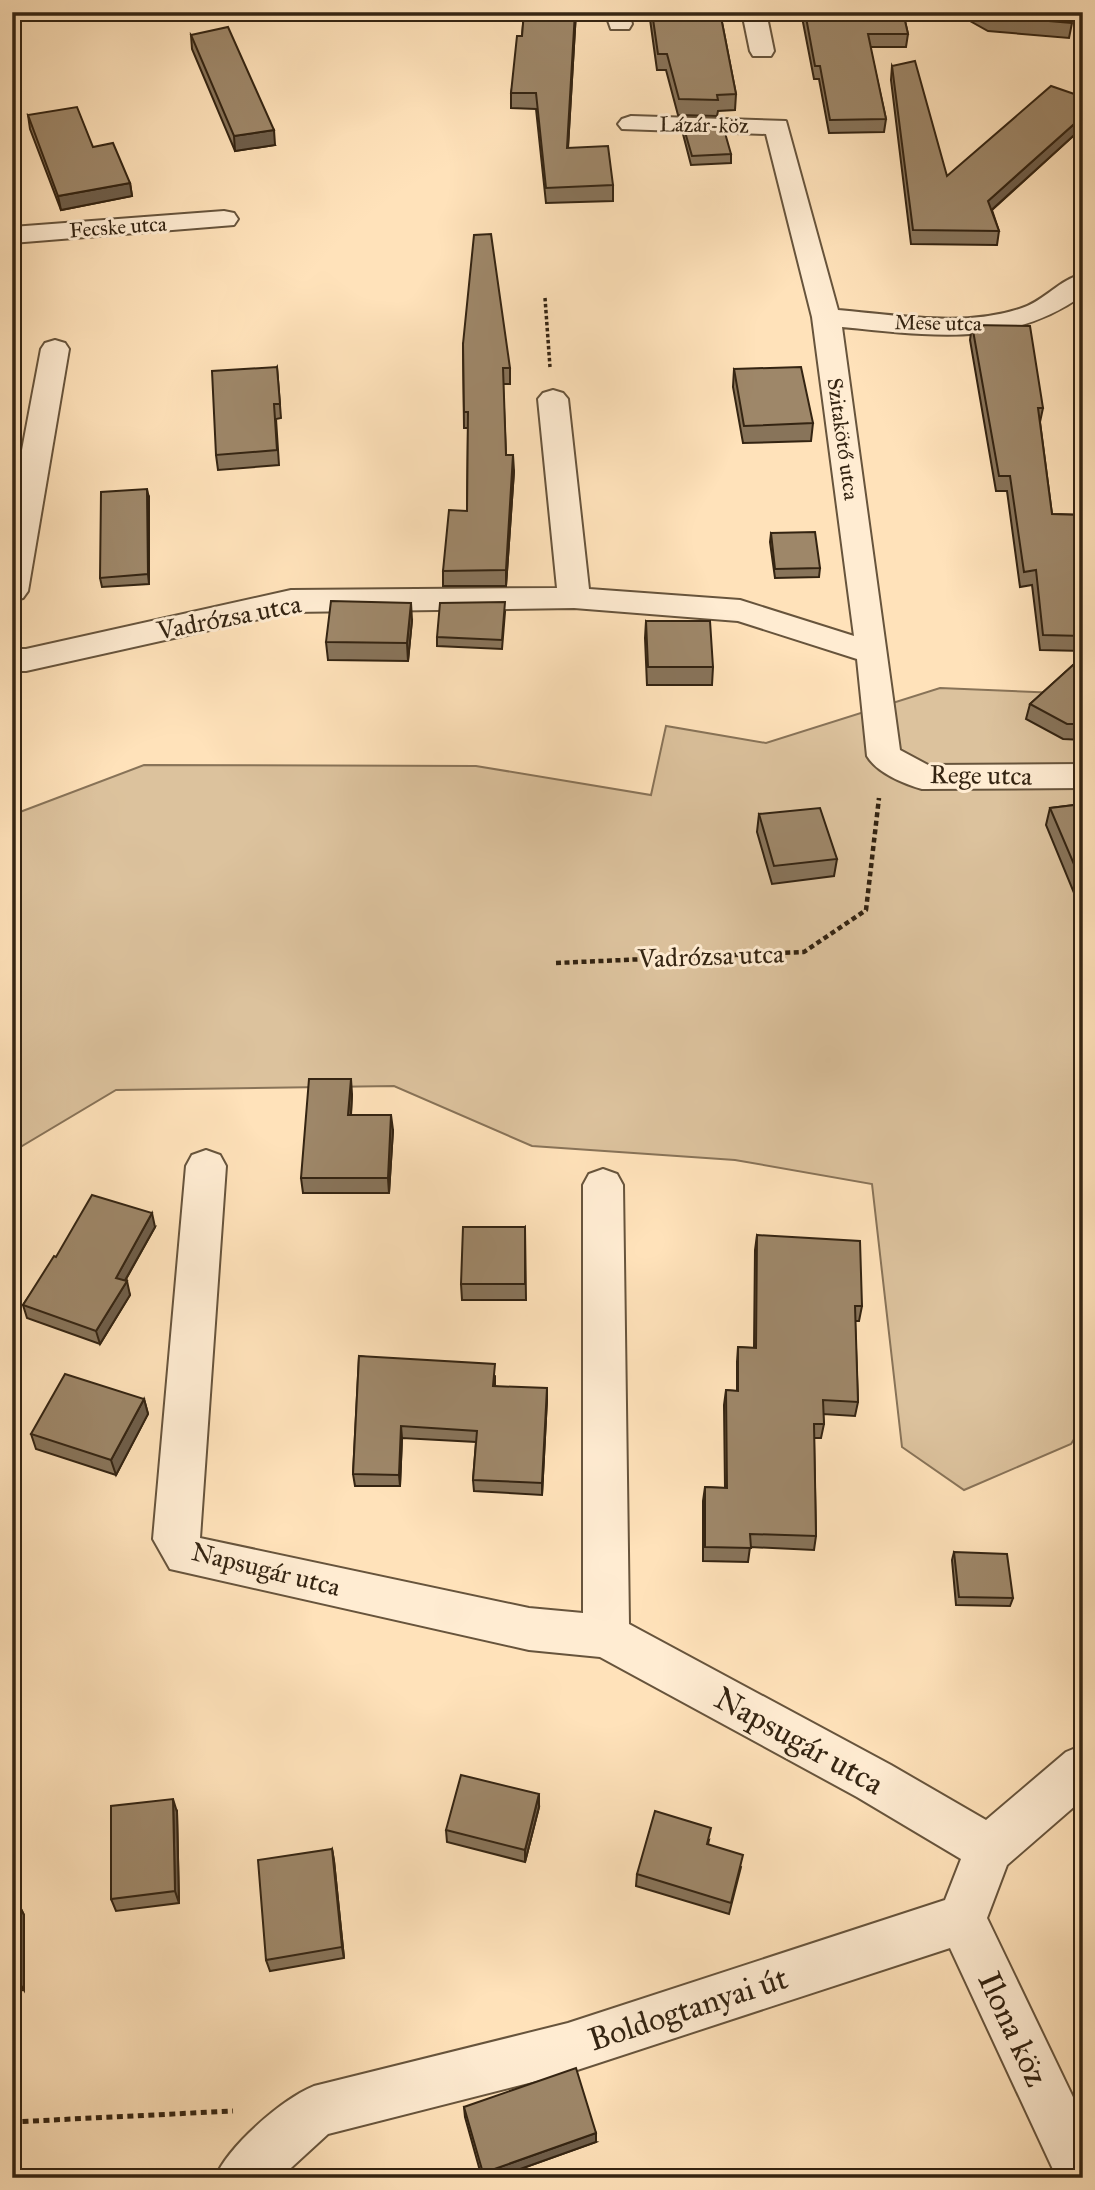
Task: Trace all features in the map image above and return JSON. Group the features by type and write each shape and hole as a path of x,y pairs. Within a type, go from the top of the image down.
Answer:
{"street":[{"path":"754,12 762,51"},
{"name":"Lázár-köz","path":"631,124 777,126"},
{"name":"Szitakötő utca","path":"777,126 826,317 873,653 884,756"},
{"name":"Fecske utca","path":"12,236 224,219"},
{"name":"Mese utca","path":"826,317 952,327 995,323 1035,314 1083,282"},
{"path":"12,591 55,349"},
{"path":"553,399 574,598"},
{"name":"Vadrózsa utca","path":"12,660 26,660 291,601 574,598 740,611 873,653"},
{"name":"Rege utca","path":"884,756 922,777 1083,776"},
{"name":"Napsugár utca","path":"206,1166 175,1539 186,1555 529,1629 606,1636 874,1781 989,1849"},
{"path":"603,1185 606,1636"},
{"path":"962,1919 989,1849 1083,1768"},
{"name":"Boldogtanyai út","path":"241,2178 314,2112 568,2048 962,1919"},
{"name":"Ilona köz","path":"962,1919 1083,2176"}],"path":[{"path":"544,298 553,399"},
{"path":"12,711 12,722"},
{"name":"Vadrózsa utca","path":"556,963 804,952 866,910 884,756"},
{"path":"12,2122 207,2111 314,2112"}],"shaded area":[{"path":"940,688 1083,694 1083,1425 1071,1444 964,1490 902,1447 872,1184 735,1160 532,1146 394,1086 116,1090 12,1152 12,815 144,765 476,766 651,795 666,726 766,743"}],"building":[{"path":"524,12 575,12 567,148 608,146 613,185 546,188 536,93 511,93 517,36 522,36"},
{"path":"652,12 720,12 736,94 717,95 718,100 679,99 667,54 658,54"},
{"path":"805,12 903,12 908,34 868,34 886,119 830,120 820,66 815,66"},
{"path":"983,12 1054,12 1072,23 990,16"},
{"path":"228,27 274,130 234,136 191,35"},
{"path":"915,61 947,176 1051,86 1083,97 1083,116 988,201 999,231 913,230 892,66"},
{"path":"77,107 93,147 113,143 130,183 58,196 28,115"},
{"path":"683,125 723,126 731,154 692,156"},
{"path":"491,234 510,368 503,368 506,455 513,455 506,570 443,571 449,510 467,511 468,412 464,412 463,344 474,235"},
{"path":"972,325 1030,326 1043,408 1038,408 1052,514 1083,515 1083,636 1043,635 1036,570 1024,572 1010,476 999,476"},
{"path":"277,367 280,404 274,404 277,450 216,455 212,371"},
{"path":"801,367 813,423 744,426 734,369"},
{"path":"147,489 148,574 100,578 101,492"},
{"path":"815,532 820,568 775,569 771,533"},
{"path":"331,601 411,603 407,643 326,642"},
{"path":"505,602 502,640 437,637 440,603"},
{"path":"646,621 710,621 713,667 648,667"},
{"path":"1083,656 1083,724 1067,724 1030,704"},
{"path":"1083,804 1083,876 1079,876 1050,808"},
{"path":"820,808 837,859 774,866 759,814"},
{"path":"309,1079 351,1079 348,1115 391,1115 388,1178 301,1178"},
{"path":"92,1195 152,1213 116,1278 127,1281 96,1331 23,1305 54,1256 56,1257"},
{"path":"463,1227 525,1227 525,1284 461,1284"},
{"path":"757,1235 860,1241 862,1306 855,1306 858,1402 823,1400 824,1424 814,1424 816,1536 750,1534 751,1548 705,1547 705,1487 727,1488 726,1390 738,1391 738,1347 756,1348"},
{"path":"359,1356 495,1364 493,1386 547,1388 542,1483 473,1480 477,1431 401,1426 399,1475 353,1474"},
{"path":"65,1374 144,1399 111,1460 31,1434"},
{"path":"954,1552 1007,1554 1013,1598 959,1597"},
{"path":"461,1775 539,1794 525,1850 446,1830"},
{"path":"173,1799 175,1891 111,1899 111,1806"},
{"path":"655,1811 711,1828 707,1844 743,1855 731,1903 637,1874"},
{"path":"332,1849 342,1947 266,1960 258,1860"},
{"path":"18,1903 17,1979 12,1980 12,1904"},
{"path":"576,2068 596,2133 483,2173 464,2107"}]}
